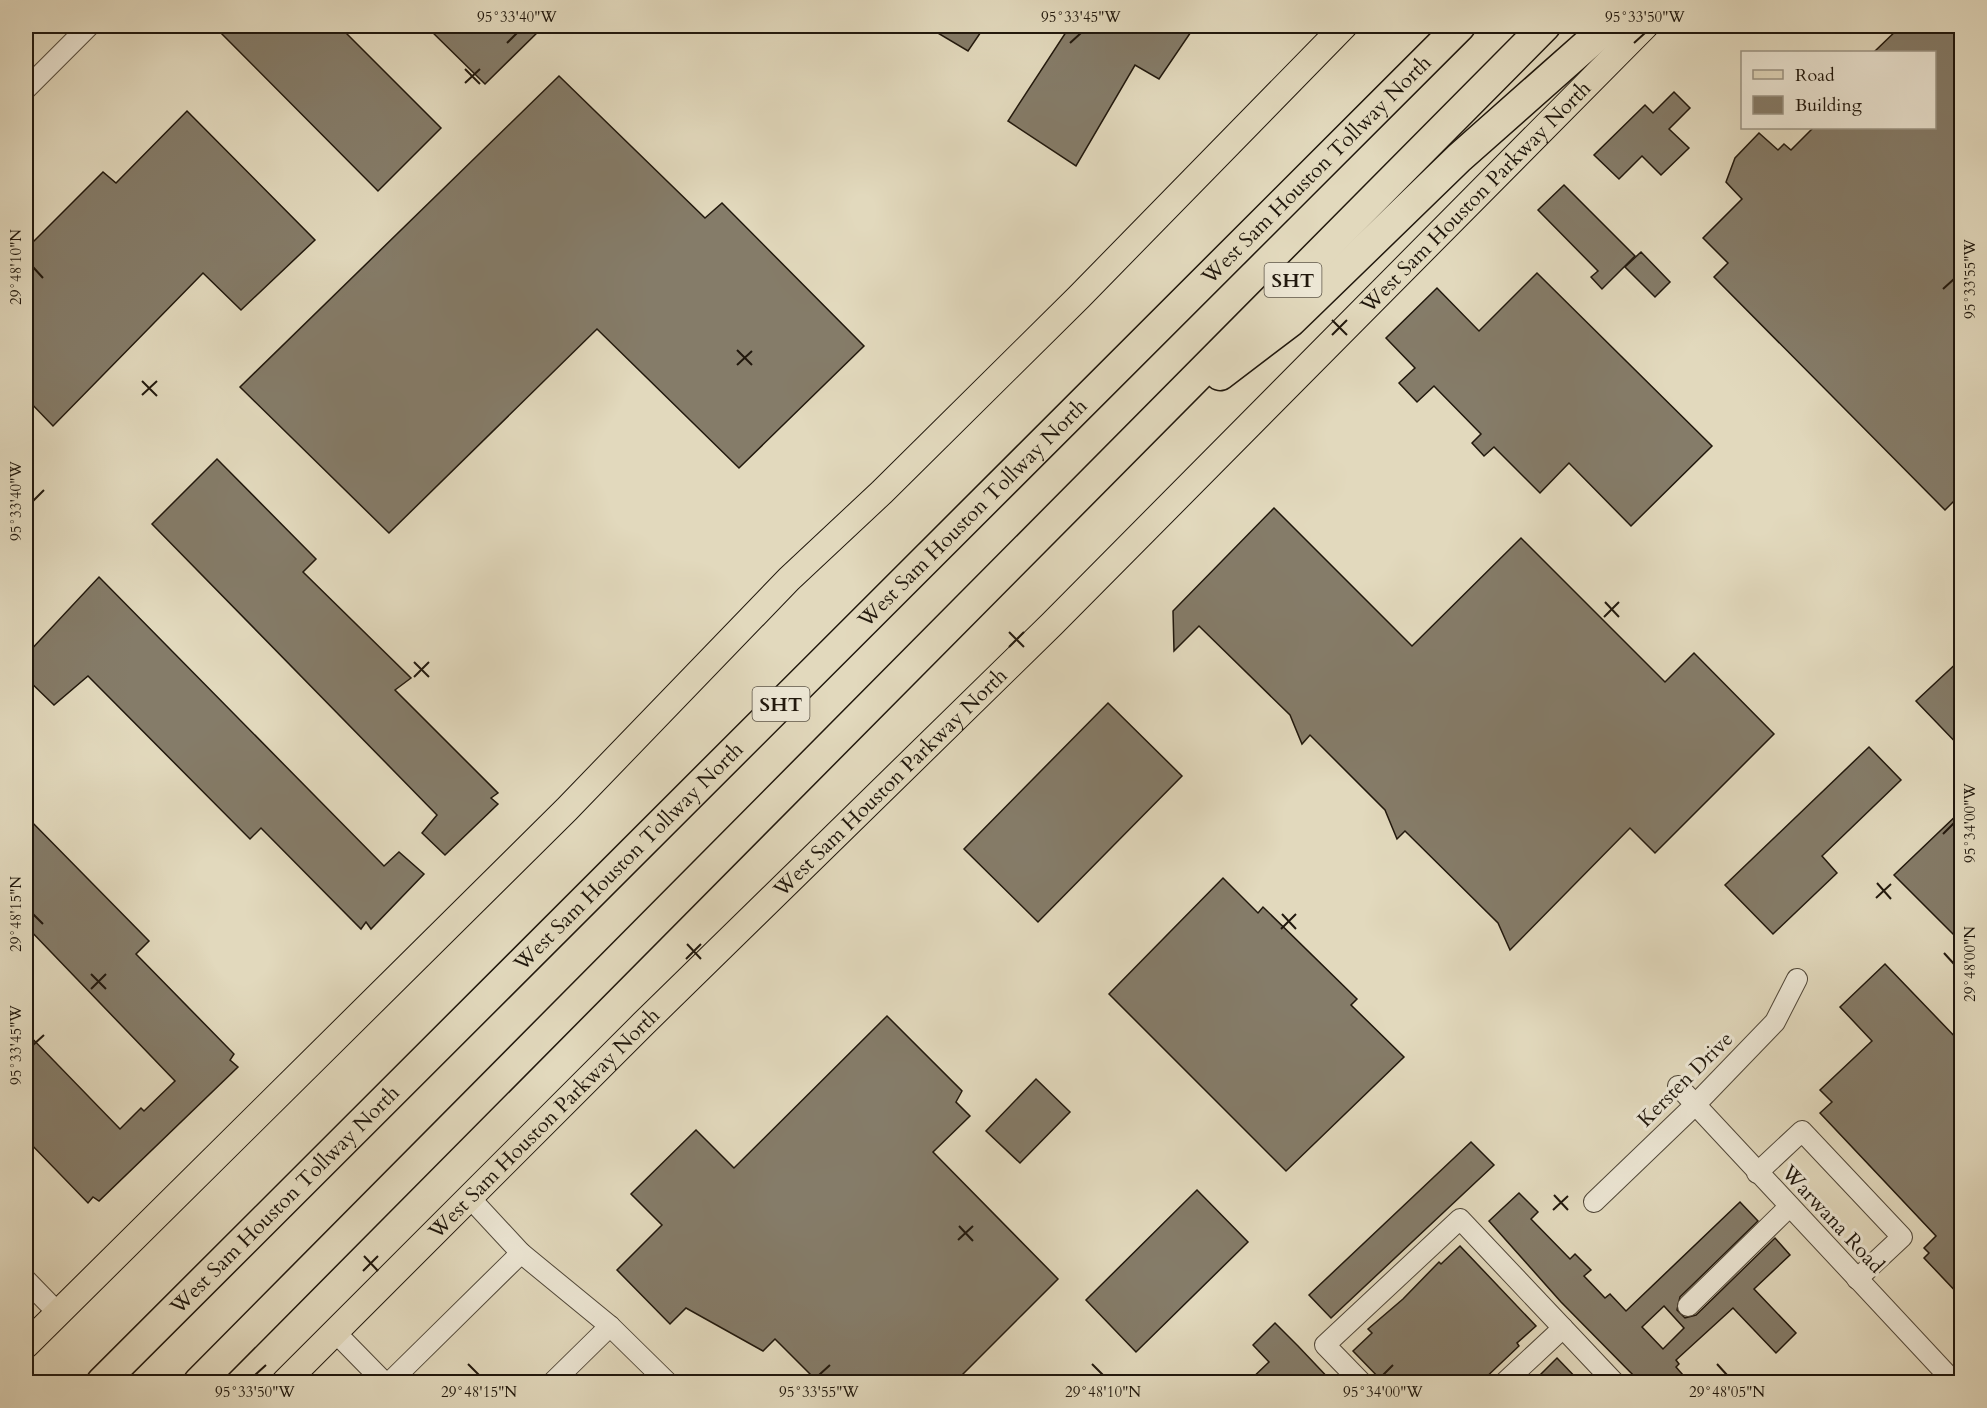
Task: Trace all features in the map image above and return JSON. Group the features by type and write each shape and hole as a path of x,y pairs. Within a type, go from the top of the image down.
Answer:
{"highway":[{"name":"West Sam Houston Tollway North","path":"102,1383 1460,26"},
{"name":"SHT","path":"199,1383 1545,26"},
{"path":"1134,440 1291,321 1459,158 1608,26"}],"main road":[{"path":"26,1345 574,802 789,579 882,492 1071,305 1344,26"},
{"name":"West Sam Houston Parkway North","path":"285,1383 644,1024 1052,624 1645,26"}],"street":[{"path":"26,89 89,26"},
{"name":"Kersten Drive","path":"1594,1202 1694,1106 1775,1022 1797,979"},
{"name":"Warwana Road","path":"1678,1086 1694,1106 1954,1383"},
{"path":"1758,1173 1802,1131 1902,1237 1857,1280"},
{"path":"470,1198 521,1253 610,1326 667,1383"},
{"path":"1688,1306 1789,1207"},
{"path":"1361,1383 1325,1346 1460,1219 1614,1383"},
{"path":"390,1383 521,1253"},
{"path":"26,1280 58,1313"},
{"path":"553,1383 610,1326"},
{"path":"1505,1383 1563,1328"},
{"path":"335,1332 384,1383"}],"building":[{"path":"214,26 339,26 441,128 378,191"},
{"path":"426,26 544,26 485,84"},
{"path":"926,26 985,26 968,51"},
{"path":"1070,26 1195,26 1159,79 1135,65 1076,166 1008,121"},
{"path":"1901,26 1962,26 1962,493 1945,510 1714,277 1728,263 1703,238 1742,199 1726,182 1735,158 1759,133 1778,150 1784,144 1791,150 1812,129 1936,129 1936,51 1875,51"},
{"path":"559,76 705,218 722,203 864,346 739,468 597,329 389,533 240,387"},
{"path":"1674,92 1690,108 1669,129 1689,148 1661,175 1642,156 1619,179 1594,155 1645,105 1653,113"},
{"path":"187,111 315,240 241,310 203,273 53,426 26,398 26,249 103,172 116,183"},
{"path":"1564,185 1635,256 1602,289 1591,277 1598,271 1538,210"},
{"path":"1641,252 1670,282 1655,297 1625,267"},
{"path":"1537,273 1712,446 1631,526 1569,463 1540,493 1494,447 1484,456 1472,443 1481,434 1434,386 1417,402 1399,383 1415,368 1386,338 1437,288 1479,331"},
{"path":"217,459 316,559 303,572 411,678 395,690 498,793 491,798 498,804 445,855 422,833 437,815 152,524"},
{"path":"1274,508 1412,646 1521,538 1665,682 1694,653 1774,734 1655,853 1630,828 1510,950 1498,923 1405,831 1397,839 1385,810 1310,735 1302,744 1290,715 1199,626 1174,651 1173,611"},
{"path":"99,577 384,866 399,852 424,874 371,929 366,922 361,929 261,828 250,839 88,676 54,705 26,678 26,655"},
{"path":"1962,658 1962,749 1916,701"},
{"path":"1108,703 1182,776 1038,922 964,849"},
{"path":"1869,747 1901,780 1822,856 1837,873 1773,934 1725,885"},
{"path":"1962,810 1962,943 1894,875"},
{"path":"26,816 149,941 136,954 234,1054 230,1060 238,1067 99,1201 93,1197 88,1203 26,1139 26,1032 120,1129 141,1108 144,1111 175,1081 26,926"},
{"path":"1223,878 1258,913 1263,907 1357,999 1351,1005 1404,1057 1286,1171 1109,994"},
{"path":"1885,964 1962,1044 1962,1298 1924,1258 1929,1253 1924,1248 1936,1236 1820,1113 1832,1102 1820,1090 1872,1041 1840,1007"},
{"path":"887,1016 962,1091 956,1102 970,1116 933,1152 1058,1279 954,1383 819,1383 775,1339 763,1351 686,1308 670,1324 617,1270 662,1225 631,1194 696,1130 734,1168"},
{"path":"1036,1079 1070,1112 1020,1163 986,1131"},
{"path":"1471,1142 1494,1165 1331,1318 1309,1295"},
{"path":"1197,1190 1248,1242 1136,1352 1086,1300"},
{"path":"1519,1193 1538,1212 1531,1219 1570,1259 1575,1254 1591,1270 1584,1276 1605,1298 1610,1294 1626,1311 1740,1202 1758,1221 1680,1297 1677,1310 1685,1318 1696,1315 1775,1238 1790,1255 1754,1289 1796,1333 1776,1353 1733,1308 1676,1360 1679,1364 1676,1367 1690,1383 1641,1383 1561,1302 1489,1221","holes":["1664,1306 1684,1328 1663,1349 1642,1327"]},
{"path":"1460,1246 1536,1326 1517,1343 1519,1346 1480,1383 1384,1383 1353,1351 1372,1333 1368,1329 1403,1299 1439,1262 1441,1264"},
{"path":"1275,1323 1333,1383 1247,1383 1269,1362 1253,1345"},
{"path":"1557,1358 1581,1383 1532,1383"}]}
